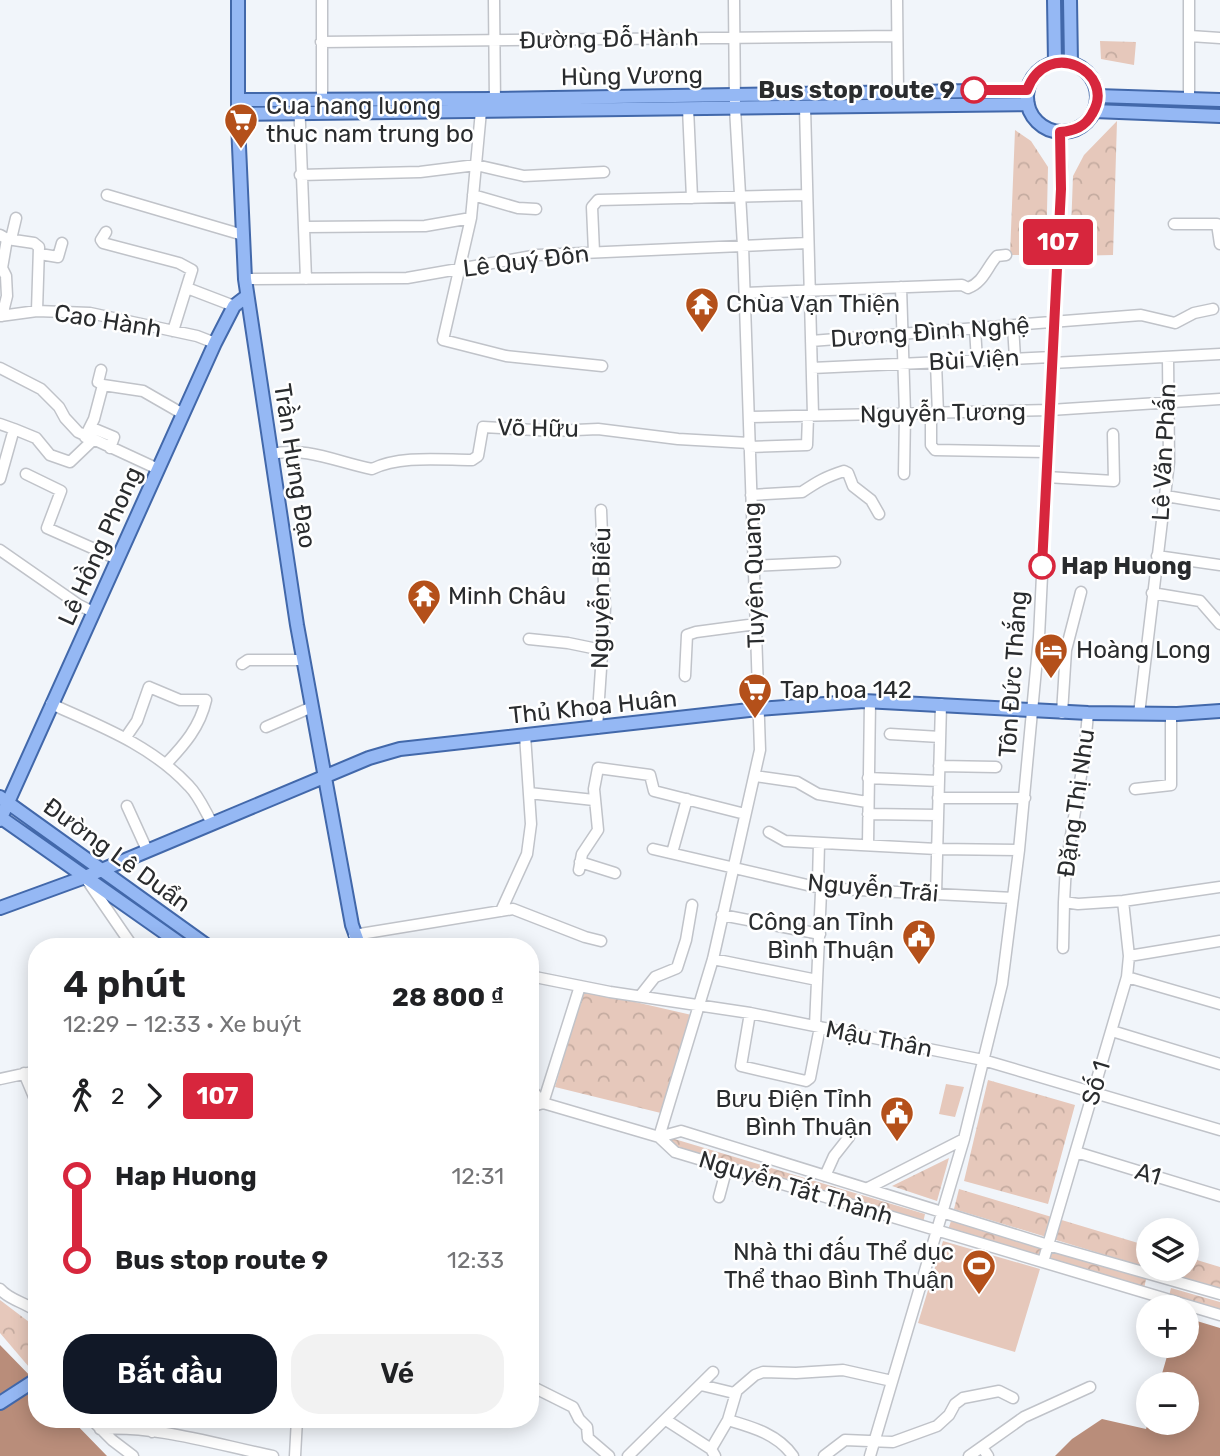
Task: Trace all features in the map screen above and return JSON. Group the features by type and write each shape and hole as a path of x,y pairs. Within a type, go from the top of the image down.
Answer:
{"main road":[{"name":"Trần Hưng Đạo","path":"238,0 238,107 247,296 304,660 354,938"},
{"path":"1054,0 1055,63"},
{"path":"1070,0 1071,63"},
{"path":"1055,63 1071,63 1080,66 1092,79 1097,96 1094,111 1080,127 1060,132 1039,123 1032,115 1027,90 1037,72 1055,63"},
{"name":"Hùng Vương","path":"238,107 300,113 481,111 495,105 735,102 898,91 1027,90"},
{"path":"1097,96 1220,100"},
{"name":"Hùng Vương","path":"238,107 322,98 495,105 688,108 735,102 804,107 1028,104"},
{"path":"1094,111 1220,116"},
{"name":"Lê Hồng Phong","path":"0,818 4,800 51,704 215,344 234,306 247,296"},
{"name":"Thủ Khoa Huân","path":"0,908 85,877 369,758 400,749 758,709 870,701 1062,713 1220,712"},
{"name":"Đường Lê Duẩn","path":"4,800 196,938"},
{"name":"Đường Lê Duẩn","path":"0,818 172,938"},
{"path":"0,1403 28,1385"}],"street":[{"path":"322,0 322,113"},
{"path":"494,0 495,105"},
{"name":"Tuyên Quang","path":"659,1137 713,959 755,776 760,740 745,293 735,102 734,0"},
{"path":"897,0 898,91"},
{"path":"1189,0 1189,99"},
{"name":"Đường Đỗ Hành","path":"321,42 897,36"},
{"path":"1189,36 1220,38"},
{"path":"299,99 306,279"},
{"path":"749,445 807,445 812,368 804,107"},
{"path":"688,108 692,198"},
{"path":"481,111 471,218 443,340 506,356 602,366"},
{"name":"Tôn Đức Thắng","path":"937,1231 964,1139 1002,984 1019,850 1039,637 1062,167 1060,132"},
{"path":"300,175 420,172 476,165 524,176 604,172"},
{"path":"107,195 243,235"},
{"path":"473,195 488,197 518,208 536,209"},
{"path":"594,252 595,202 807,195"},
{"path":"1,316 7,284 1,268 6,238 16,218"},
{"path":"305,227 425,226 471,218"},
{"path":"1174,224 1217,224 1220,244"},
{"path":"106,232 101,240 103,243 190,267 192,270 173,331"},
{"path":"6,238 38,244 40,254 36,282 37,311"},
{"path":"40,254 58,257 62,243"},
{"name":"Lê Quý Đôn","path":"245,279 407,278 515,258 808,243"},
{"path":"745,293 962,285 968,288 983,278 997,256 1006,255"},
{"path":"901,287 904,474"},
{"path":"187,288 234,306"},
{"name":"Dương Đình Nghệ","path":"811,341 1141,315 1175,323 1194,313 1213,309"},
{"name":"Cao Hành","path":"1,316 37,311 90,313 197,336 215,344"},
{"path":"1013,327 1015,358"},
{"path":"975,329 977,360"},
{"name":"Bùi Viện","path":"812,368 1015,358 1052,360 1220,354"},
{"name":"Lê Văn Phấn","path":"1139,714 1166,496 1168,357"},
{"path":"936,363 931,445 935,450 1047,452"},
{"path":"0,368 41,389 78,432 158,469"},
{"path":"101,370 98,382 103,385 143,391 183,414"},
{"path":"0,424 36,439 50,455 70,462 89,435 103,385"},
{"name":"Nguyễn Tương","path":"749,417 1050,410 1220,399"},
{"name":"Võ Hữu","path":"272,454 288,450 372,468 383,463 404,461 472,460 478,456 483,427 598,429 749,445"},
{"path":"0,479 14,429"},
{"path":"1046,477 1113,482 1113,433"},
{"path":"751,495 802,492 808,485 844,471 848,473 853,486 871,500 879,514"},
{"path":"26,474 61,491 47,528 117,559"},
{"path":"1166,496 1220,505"},
{"name":"Nguyễn Biểu","path":"597,728 605,609 601,510"},
{"path":"0,551 79,605 93,611"},
{"path":"1157,556 1220,565"},
{"path":"753,566 835,562"},
{"path":"1062,713 1066,650 1081,592"},
{"path":"1152,593 1200,601 1220,624"},
{"path":"685,676 687,635 756,624"},
{"path":"529,639 602,650"},
{"path":"242,664 248,660 304,660"},
{"path":"126,737 137,721 149,687 180,700 206,701 199,722 188,740 166,764"},
{"path":"868,845 870,701"},
{"path":"51,704 126,737 166,764 191,788 212,823"},
{"path":"936,894 941,704"},
{"path":"267,727 312,707"},
{"name":"Đặng Thị Nhu","path":"1088,713 1063,902 1078,904 1123,901 1220,887"},
{"path":"1135,789 1171,786 1171,714"},
{"path":"890,734 940,737"},
{"path":"501,911 527,854 531,824 525,735"},
{"path":"939,766 996,767"},
{"path":"614,873 579,866 582,854 598,830 594,800 598,768 650,775 654,791 745,814"},
{"path":"755,776 797,782 818,794 867,802"},
{"path":"868,778 939,781"},
{"path":"529,793 594,800"},
{"path":"938,798 1024,798"},
{"path":"673,853 687,799"},
{"path":"127,806 147,850"},
{"path":"868,814 938,815"},
{"path":"769,832 782,840 819,843 1019,850"},
{"path":"750,1013 741,1066 806,1081 810,1078 817,1026 819,843"},
{"name":"Nguyễn Trãi","path":"653,849 820,888 1013,898"},
{"path":"85,877 127,938"},
{"name":"Số 1","path":"1043,1262 1128,977 1129,956 1123,901"},
{"path":"1063,902 1063,948"},
{"path":"640,996 655,977 677,968 692,905"},
{"path":"378,938 513,909 601,941"},
{"path":"722,915 820,934"},
{"path":"1129,956 1220,941"},
{"path":"713,959 817,980"},
{"path":"1128,977 1220,1004"},
{"name":"Mậu Thân","path":"539,978 750,1013 983,1060 1220,1130"},
{"path":"543,1103 580,986"},
{"path":"1112,1031 1220,1064"},
{"path":"0,1079 28,1072"},
{"path":"23,1073 28,1084"},
{"path":"539,1098 543,1103"},
{"path":"539,1104 543,1103"},
{"name":"Nguyễn Tất Thành","path":"543,1103 659,1137 675,1152 1151,1295"},
{"name":"Nguyễn Tất Thành","path":"659,1137 681,1131 1136,1270"},
{"path":"825,1176 834,1156 849,1137"},
{"path":"868,1188 964,1139"},
{"name":"A1","path":"1076,1152 1220,1196"},
{"path":"719,1197 727,1167"},
{"path":"870,1456 937,1231"},
{"name":"Nguyễn Tất Thành","path":"1174,1281 1220,1294"},
{"path":"0,1289 14,1300 28,1305"},
{"name":"Nguyễn Tất Thành","path":"1199,1309 1220,1315"},
{"path":"666,1420 713,1452 728,1420 736,1393 755,1375 764,1372 843,1370 892,1381"},
{"path":"628,1456 713,1372"},
{"path":"701,1385 736,1393"},
{"path":"969,1456 985,1451 1024,1418 1090,1387"},
{"path":"539,1390 573,1407 587,1427 588,1438 609,1456"},
{"path":"824,1456 845,1440 893,1441 933,1428 949,1415 955,1404 963,1398 999,1391 1013,1398"},
{"path":"728,1420 766,1433 787,1448 793,1456"},
{"path":"100,1429 128,1428 273,1456"},
{"path":"152,1432 153,1428"},
{"path":"295,1456 297,1428"},
{"path":"100,1429 133,1456"}],"green space":[{"path":"1100,41 1136,42 1134,65 1101,59"},
{"path":"1117,121 1113,255 1070,256 1073,176 1084,155"},
{"path":"1015,130 1031,141 1048,167 1046,255 1010,255"},
{"path":"583,990 696,1016 669,1115 555,1087"},
{"path":"988,1080 1075,1105 1048,1204 964,1181"},
{"path":"946,1084 964,1087 955,1117 939,1114"},
{"path":"671,1138 925,1214 923,1223 668,1147"},
{"path":"949,1158 937,1201 892,1186"},
{"path":"959,1189 1136,1242 1136,1264 954,1209"},
{"path":"951,1221 1136,1276 1136,1281 1146,1281 1144,1289 948,1230"},
{"name":"Nhà thi đấu Thể dục Thể thao Bình Thuận","path":"943,1241 1040,1269 1015,1352 918,1323"},
{"path":"1199,1261 1220,1267 1220,1290 1190,1281 1199,1281"},
{"path":"1171,1288 1196,1295 1169,1295"},
{"path":"1199,1296 1220,1302 1220,1312 1199,1305"},
{"path":"0,1300 28,1321 28,1366 0,1333"}],"shaded area":[{"path":"1199,1322 1220,1328 1220,1456 1055,1456 1072,1439 1102,1419 1136,1427 1136,1435 1199,1435 1199,1372 1162,1372 1167,1358 1199,1358"},
{"path":"0,1345 28,1374 28,1428 80,1428 107,1456 0,1456"}],"bus line":[{"name":"107","path":"974,90 1027,90 1037,72 1045,66 1063,62 1080,66 1096,87 1097,104 1088,120 1080,127 1060,132 1062,167 1042,566"}],"place":[{"name":"Bus stop route 9","path":"974,90"},
{"name":"Cua hang luong thuc nam trung bo","path":"241,150"},
{"name":"Chùa Vạn Thiện","path":"702,334"},
{"name":"Hap Huong","path":"1042,566"},
{"name":"Minh Châu","path":"424,626"},
{"name":"Hoàng Long","path":"1051,680"},
{"name":"Tap hoa 142","path":"755,720"},
{"name":"Công an Tỉnh Bình Thuận","path":"919,966"},
{"name":"Bưu Điện Tỉnh Bình Thuận","path":"897,1143"},
{"name":"Nhà thi đấu Thể dục Thể thao Bình Thuận","path":"979,1296"}]}
